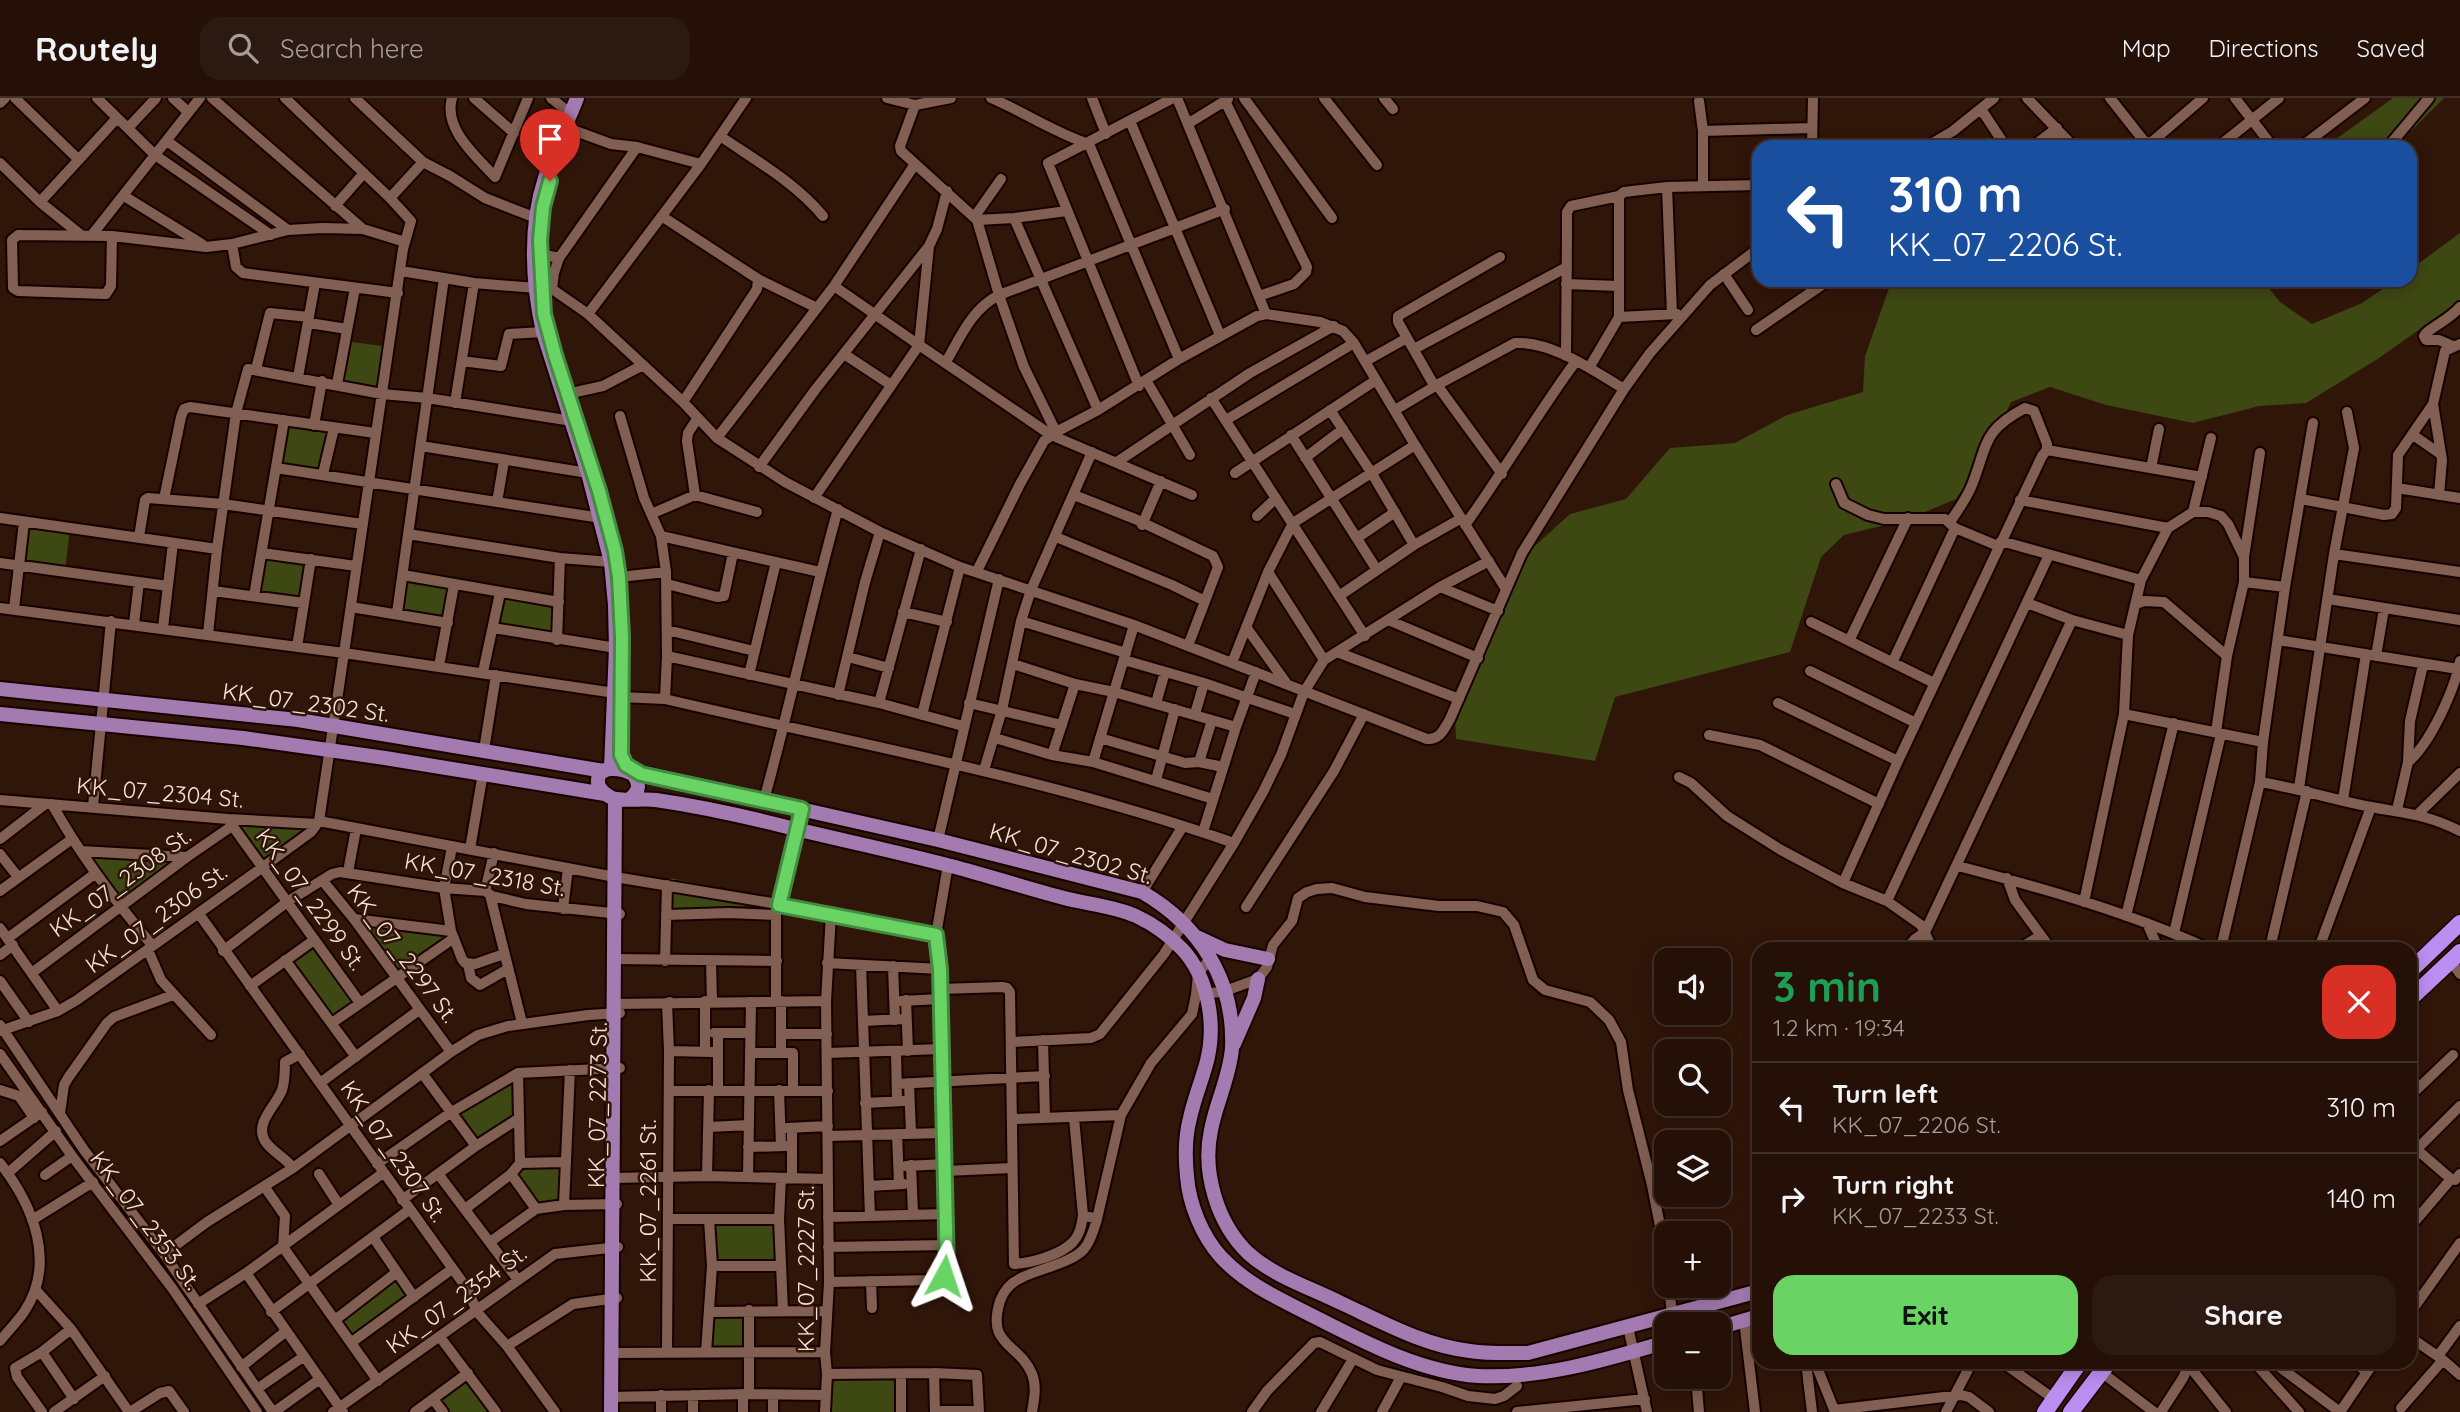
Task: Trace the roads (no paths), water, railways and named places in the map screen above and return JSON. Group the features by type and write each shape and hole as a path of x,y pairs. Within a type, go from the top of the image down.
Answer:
{"highway":[{"path":"2417,964 2460,923"},
{"path":"2417,993 2457,962"},
{"path":"2049,1406 2075,1369"},
{"path":"2073,1411 2102,1369"}],"main road":[{"path":"577,98 545,177 536,218 543,288 543,332 588,473 611,562 615,605 620,766 638,788 637,793 624,798"},
{"path":"583,98 550,181 543,207 541,254 544,314 615,551 619,577 618,695"},
{"name":"KK_07_2302 St.","path":"0,689 298,720 569,766 620,766 938,840 1142,892 1167,907 1183,921 1211,957 1225,991 1232,1048 1229,1068 1210,1132 1208,1161 1217,1205 1248,1253 1296,1282 1382,1322 1428,1341 1469,1351 1528,1353 1628,1327"},
{"name":"KK_07_2302 St.","path":"0,714 243,738 587,790 798,830 948,865 1064,898 1133,914 1172,940 1186,953 1206,994 1211,1018 1211,1042 1189,1118 1185,1152 1187,1179 1191,1201 1206,1236 1236,1272 1257,1288 1365,1342 1455,1373 1517,1381 1654,1346"},
{"path":"569,766 594,760 620,766"},
{"path":"619,815 635,803 598,784 598,779 620,766"},
{"path":"587,790 606,800 619,815"},
{"path":"619,815 624,798"},
{"name":"KK_07_2273 St.","path":"611,1412 615,1353 619,815"},
{"path":"1196,937 1225,950 1269,959"},
{"path":"1232,1048 1254,998 1258,979"},
{"path":"1680,1312 1752,1293"},
{"path":"1731,1324 1751,1318"},
{"path":"1628,1327 1654,1319"},
{"name":"KK_07_2273 St.","path":"614,1397 617,1412"}],"street":[{"path":"0,103 5,98"},
{"path":"15,98 79,160"},
{"path":"97,98 155,155 271,234"},
{"path":"128,128 156,98"},
{"path":"173,98 188,111"},
{"path":"86,235 124,196 200,98"},
{"path":"212,98 363,229"},
{"path":"285,98 411,221 405,242 375,433 318,823"},
{"path":"355,98 423,162 485,198 536,218"},
{"path":"452,98 450,117 461,139 495,177"},
{"path":"474,98 514,133"},
{"path":"485,198 528,98"},
{"path":"551,98 571,114"},
{"path":"588,314 663,217 746,98"},
{"path":"887,98 915,105 951,98"},
{"path":"991,98 1008,101 1070,138 1089,144 1179,359"},
{"path":"1092,98 1106,134"},
{"path":"1190,455 1173,423 1142,383 1088,262 1048,163 1175,98 1189,123 1266,314"},
{"path":"1244,98 1332,218"},
{"path":"1324,98 1377,165"},
{"path":"1384,98 1392,109"},
{"path":"1812,140 1813,98"},
{"path":"1938,140 1994,98"},
{"path":"2027,98 2054,131 2065,140"},
{"path":"2110,98 2143,140"},
{"path":"2183,98 2191,107"},
{"path":"2153,140 2203,98"},
{"path":"2235,98 2268,140"},
{"path":"2227,140 2279,98"},
{"path":"2310,140 2365,98"},
{"path":"2394,140 2429,98"},
{"path":"1189,123 1227,99 1307,269 1293,284 1259,296"},
{"path":"1699,101 1703,131 1703,186"},
{"path":"915,105 900,146 901,151 976,218 1024,367 1054,434"},
{"path":"1981,108 2002,140"},
{"path":"40,202 117,118"},
{"path":"1130,121 1220,335"},
{"path":"1703,131 1811,128"},
{"path":"570,129 611,144 638,147 701,164"},
{"path":"2042,140 2054,131"},
{"path":"2054,131 2058,140"},
{"path":"720,136 812,202 823,216"},
{"path":"167,141 288,230"},
{"path":"543,288 554,273 559,258 638,147"},
{"path":"390,198 423,162"},
{"path":"0,163 40,202 86,235"},
{"path":"717,439 834,286 915,164"},
{"path":"335,206 364,173"},
{"path":"976,218 1001,179"},
{"path":"1339,596 1415,545 1463,522 1502,474 1571,358 1566,284 1567,212 1571,206 1619,196 1624,192 1667,187 1752,185"},
{"path":"1667,187 1678,314"},
{"path":"759,467 929,246 937,229 947,191"},
{"path":"124,196 205,247"},
{"path":"1589,368 1619,317 1619,196"},
{"path":"946,362 972,316 986,301 1225,209"},
{"path":"976,218 1014,218 1067,211"},
{"path":"663,217 758,279 817,308"},
{"path":"1014,218 1098,410"},
{"path":"112,236 111,286 106,294 18,291 13,288 13,237 18,235 112,236 205,247 232,244 288,230 363,229 405,242"},
{"path":"232,244 236,267 243,273 398,293"},
{"path":"814,498 919,345 929,246"},
{"path":"401,271 474,283 543,288 588,314 683,402 717,439 759,467 880,532 960,567 1134,625 1427,740 1434,740 1440,736 1459,699 1522,554 1624,390 1678,314 1752,253"},
{"path":"541,254 559,258"},
{"path":"1500,257 1401,313 1398,322 1436,386 1502,474"},
{"path":"1414,349 1567,267"},
{"path":"1724,274 1748,310"},
{"path":"397,613 444,278"},
{"path":"683,402 757,289 758,279"},
{"path":"298,377 315,283"},
{"path":"455,402 474,283"},
{"path":"1566,284 1618,286"},
{"path":"834,286 1054,434 1192,495"},
{"path":"1756,330 1819,287"},
{"path":"337,384 355,288"},
{"path":"2456,346 2443,341 2426,340 2424,336 2460,307"},
{"path":"256,369 270,313 347,329"},
{"path":"977,571 1044,441 1220,335 1266,314 1334,326 1354,343 1506,589"},
{"path":"1619,317 1678,314"},
{"path":"1116,462 1250,373 1334,326"},
{"path":"462,361 501,366 509,334 543,332"},
{"path":"1366,361 1408,338"},
{"path":"1226,420 1354,343"},
{"path":"1395,410 1515,343 1529,344 1571,358 1624,390"},
{"path":"2439,495 2442,470 2433,404 2445,351 2456,346"},
{"path":"844,354 891,385"},
{"path":"567,394 603,386 643,365"},
{"path":"208,634 236,413 245,372 248,369 382,394 427,398 572,421"},
{"path":"1234,473 1376,380"},
{"path":"314,425 322,381"},
{"path":"1212,398 1365,636"},
{"path":"2301,499 2384,515 2392,514 2396,508 2398,455 2433,404"},
{"path":"164,499 181,417 184,410 190,407 375,433"},
{"path":"1843,883 2020,500 2047,450 2034,411 2025,408 2006,418 1993,430 1984,445 1972,486 1892,661"},
{"path":"1330,410 1415,545"},
{"path":"2271,942 2303,790 2334,554 2354,448 2347,412"},
{"path":"621,416 638,478 661,537 667,584 665,699"},
{"path":"695,495 687,441 688,433 697,419"},
{"path":"254,596 284,420"},
{"path":"2222,942 2260,782 2263,742 2285,587 2313,423"},
{"path":"323,474 334,428"},
{"path":"1306,458 1343,429"},
{"path":"2151,468 2159,429"},
{"path":"1291,435 1377,570"},
{"path":"2413,435 2439,453"},
{"path":"2193,512 2211,438"},
{"path":"1232,663 1268,572 1293,523 1415,445"},
{"path":"421,446 588,473"},
{"path":"2047,450 2202,477"},
{"path":"984,770 995,738 1021,621 1031,590 1092,452"},
{"path":"2174,933 2218,733 2227,656 2244,582 2244,557 2260,453"},
{"path":"497,502 504,461"},
{"path":"276,468 601,518"},
{"path":"1142,524 1161,481"},
{"path":"1836,484 1844,503 1861,512 1884,519 1933,517 2000,544 2141,580"},
{"path":"2397,488 2460,498"},
{"path":"651,514 695,495 757,512"},
{"path":"1074,495 1213,556 1217,561 1218,567 1188,646"},
{"path":"139,537 145,500 148,498 223,504 362,524"},
{"path":"1257,516 1276,498"},
{"path":"2020,500 2168,528"},
{"path":"764,800 838,509"},
{"path":"1357,538 1395,512"},
{"path":"2084,902 2124,714 2127,635 2141,580 2168,528 2193,512 2208,512 2221,516 2228,524 2244,557"},
{"path":"0,518 217,549"},
{"path":"1849,641 1908,518"},
{"path":"14,609 24,522"},
{"path":"838,695 880,532"},
{"path":"408,534 560,558 611,562"},
{"path":"661,537 820,572"},
{"path":"1056,537 1205,601"},
{"path":"163,628 173,543"},
{"path":"879,703 920,550"},
{"path":"262,553 356,566"},
{"path":"667,584 718,597 724,596 733,553"},
{"path":"2334,554 2460,572"},
{"path":"1887,901 2049,555"},
{"path":"557,640 560,558"},
{"path":"298,647 311,559"},
{"path":"1489,561 1512,574"},
{"path":"1012,1042 1091,1038 1100,1034 1164,954 1234,843 1264,792 1304,692 1324,660 1440,587 1489,561"},
{"path":"749,675 776,562"},
{"path":"0,563 168,586"},
{"path":"922,715 960,567"},
{"path":"619,577 666,572"},
{"path":"1268,572 1324,660"},
{"path":"403,575 559,602"},
{"path":"938,840 999,579"},
{"path":"134,624 139,582"},
{"path":"2244,582 2285,587"},
{"path":"439,666 454,584"},
{"path":"1440,587 1497,611"},
{"path":"213,591 304,603"},
{"path":"483,673 500,593"},
{"path":"2328,599 2460,620"},
{"path":"2136,604 2144,601 2164,601 2227,656"},
{"path":"2027,603 2072,620 2127,635"},
{"path":"351,607 448,623"},
{"path":"0,608 208,634 439,666 618,695 665,699 984,770 1234,843"},
{"path":"2343,800 2371,655 2384,609"},
{"path":"904,612 947,622"},
{"path":"1388,620 1478,658"},
{"path":"1914,942 1925,932 1958,866 2072,620"},
{"path":"93,806 111,621"},
{"path":"1021,621 1295,714"},
{"path":"1811,622 1934,683"},
{"path":"1093,761 1134,625"},
{"path":"1246,627 1287,684"},
{"path":"493,628 616,648"},
{"path":"667,630 754,651"},
{"path":"2278,640 2423,665 2459,665 2442,710 2418,752 2408,762"},
{"path":"1338,652 1459,699"},
{"path":"667,656 879,703 963,726"},
{"path":"848,657 889,668"},
{"path":"1013,664 1075,684 1114,692 1236,727"},
{"path":"2397,810 2408,762 2410,721 2423,665"},
{"path":"1810,671 1916,723"},
{"path":"1156,704 1165,672"},
{"path":"1203,832 1256,672"},
{"path":"484,750 496,675"},
{"path":"1195,714 1205,683"},
{"path":"1052,755 1075,684"},
{"path":"969,703 1062,725"},
{"path":"1778,703 1898,761"},
{"path":"1156,780 1175,709"},
{"path":"1246,907 1334,771 1364,714"},
{"path":"2124,714 2263,742"},
{"path":"1199,762 1212,720"},
{"path":"2126,916 2174,723"},
{"path":"1709,735 1760,745 1879,804"},
{"path":"995,738 1052,755 1093,761 1213,799"},
{"path":"1100,738 1185,763 1199,762 1223,767"},
{"path":"470,849 483,773"},
{"path":"2418,814 2460,773"},
{"path":"1679,777 1691,783 1727,816 1781,849 1843,883 1887,901 1921,925 1929,942"},
{"path":"2260,782 2371,807 2418,814 2460,831"},
{"name":"KK_07_2304 St.","path":"0,800 93,806 230,822 318,823 667,885 778,910"},
{"path":"0,839 48,804 150,948 157,973 173,995 211,1035"},
{"path":"2321,942 2371,807"},
{"path":"793,1090 781,1034 778,1001 778,910 802,809"},
{"name":"KK_07_2308 St.","path":"33,972 230,822"},
{"name":"KK_07_2299 St.","path":"230,822 359,1003"},
{"name":"KK_07_2306 St.","path":"2,1029 58,1011 77,1000 311,832 318,823"},
{"path":"1142,892 1183,826"},
{"path":"223,951 287,902 332,874 348,872 356,829"},
{"path":"0,891 72,839"},
{"path":"452,847 444,888 452,934 462,959 471,964 505,954"},
{"path":"81,851 187,857"},
{"path":"494,853 487,893 522,1023"},
{"path":"0,854 18,877"},
{"path":"829,1282 942,1279 947,1272 940,969 936,935 948,865"},
{"path":"1958,866 2084,902 2194,942"},
{"path":"564,909 568,868"},
{"name":"KK_07_2318 St.","path":"348,872 487,893 564,909 618,914"},
{"path":"0,955 10,942 96,873"},
{"path":"2007,878 2015,900 2045,942"},
{"name":"KK_07_2297 St.","path":"322,880 354,919 451,1052"},
{"path":"665,961 667,885"},
{"path":"1206,994 1225,991 1258,979 1273,945 1292,921 1298,898 1317,889 1332,888 1365,897 1439,906 1477,906 1503,912 1514,925 1533,980 1545,990 1590,1002 1609,1020 1620,1042 1628,1090 1659,1221"},
{"path":"666,915 778,910 831,914 936,935"},
{"name":"KK_07_2307 St.","path":"199,914 468,1290 477,1311 507,1346 555,1412"},
{"name":"KK_07_2227 St.","path":"825,1412 829,1282 826,1001 831,914"},
{"path":"354,919 452,934"},
{"path":"2147,923 2155,942"},
{"path":"0,928 58,1011"},
{"path":"332,1023 452,934"},
{"path":"2030,942 2040,936"},
{"path":"250,986 314,940"},
{"path":"1032,1412 1035,1395 1033,1376 1023,1359 1002,1341 996,1326 1001,1298 1009,1285 1018,1279 1074,1257 1084,1250 1097,1219 1121,1115 1151,1063 1192,1014 1198,974 1211,957"},
{"path":"285,960 356,1058"},
{"path":"617,960 777,961"},
{"path":"705,1052 711,960"},
{"path":"827,963 940,969"},
{"path":"471,964 471,978 480,985 508,969"},
{"path":"861,965 870,1216"},
{"path":"892,966 908,1051"},
{"path":"0,981 29,1022"},
{"path":"900,1001 940,994 1007,988 1010,992 1014,1264 1053,1254 1074,1242 1081,1229 1083,1215 1074,1118"},
{"path":"60,1113 64,1085 107,1023 124,1012 173,995"},
{"path":"164,1254 207,1222 243,1202 293,1168 451,1052 491,1030 617,1008 670,1002 826,1001"},
{"name":"KK_07_2261 St.","path":"667,1352 667,1003 670,1002"},
{"path":"748,1177 751,1002"},
{"path":"320,1083 419,1010"},
{"path":"863,1021 901,1019"},
{"name":"KK_07_2353 St.","path":"2,1029 84,1150 164,1254 274,1412 320,1379"},
{"path":"705,1033 750,1033"},
{"path":"708,1176 709,1127 718,1033"},
{"path":"781,1034 827,1034"},
{"path":"1043,1040 1045,1118"},
{"path":"828,1054 941,1049"},
{"path":"669,1051 718,1052"},
{"path":"896,1051 897,1101"},
{"path":"750,1053 787,1053"},
{"name":"KK_07_2353 St.","path":"0,1054 38,1115"},
{"path":"293,1168 270,1147 262,1136 262,1129 263,1121 277,1102 284,1085 285,1062 300,1054"},
{"path":"2417,1089 2453,1055"},
{"path":"198,1304 246,1273 339,1205 450,1113 518,1073 617,1068"},
{"path":"564,1205 570,1070"},
{"path":"422,1073 476,1146"},
{"path":"465,1209 520,1163 518,1073"},
{"path":"897,1084 1045,1076"},
{"path":"909,1083 911,1133"},
{"name":"KK_07_2353 St.","path":"0,1090 19,1096 56,1131 172,1288 257,1412"},
{"path":"779,1090 786,1128 786,1177 779,1219 783,1310"},
{"path":"669,1091 828,1091"},
{"path":"865,1103 909,1101"},
{"path":"2417,1148 2460,1106"},
{"path":"0,1141 38,1115"},
{"path":"1013,1119 1121,1115"},
{"path":"402,1200 518,1119"},
{"path":"709,1127 749,1125"},
{"path":"786,1128 866,1135 944,1133"},
{"path":"0,1341 24,1311 35,1289 40,1267 40,1246 34,1224 23,1196 2,1166 56,1131"},
{"path":"897,1134 899,1184"},
{"path":"748,1147 786,1146"},
{"path":"2417,1154 2422,1154 2456,1179 2417,1220"},
{"path":"45,1175 72,1156"},
{"path":"520,1163 565,1162"},
{"path":"911,1165 913,1214"},
{"path":"899,1166 1012,1168"},
{"path":"319,1174 339,1205"},
{"path":"510,1174 536,1209"},
{"path":"439,1175 518,1280"},
{"path":"617,1178 708,1176 827,1179"},
{"path":"34,1224 93,1182"},
{"path":"869,1186 911,1184"},
{"path":"264,1186 285,1216 283,1247 378,1381"},
{"path":"490,1241 536,1209 564,1205 616,1204"},
{"path":"271,1312 409,1210"},
{"path":"828,1217 947,1214"},
{"path":"1083,1215 1097,1219"},
{"path":"668,1219 779,1219"},
{"path":"706,1352 712,1266 709,1219"},
{"path":"373,1237 414,1297"},
{"path":"2417,1303 2460,1242"},
{"path":"828,1248 948,1245"},
{"name":"KK_07_2354 St.","path":"338,1410 555,1254 615,1247"},
{"path":"712,1266 781,1266"},
{"path":"352,1342 452,1269"},
{"path":"335,1320 397,1272"},
{"path":"246,1273 320,1379 338,1410"},
{"path":"871,1281 872,1308"},
{"path":"35,1289 71,1329 130,1412 160,1393 169,1391 184,1412"},
{"path":"507,1346 573,1304 615,1298"},
{"path":"743,1412 749,1351 749,1310"},
{"path":"709,1312 827,1311"},
{"path":"1751,1318 1752,1342"},
{"path":"2401,1408 2441,1358 2460,1326"},
{"path":"1628,1327 1647,1412"},
{"path":"42,1412 17,1377 15,1368 42,1352 71,1329"},
{"path":"241,1367 285,1332"},
{"path":"440,1337 468,1373 491,1410"},
{"path":"1252,1412 1267,1391 1314,1343 1320,1342 1377,1370 1468,1396 1495,1399 1504,1396 1517,1381"},
{"path":"2417,1342 2460,1375"},
{"path":"42,1352 74,1399"},
{"path":"615,1353 825,1352"},
{"path":"257,1389 303,1357"},
{"path":"1321,1412 1353,1359"},
{"path":"1753,1369 1755,1412"},
{"path":"1807,1369 1812,1412"},
{"path":"1818,1369 1835,1411 1954,1396 1969,1397 1989,1412"},
{"path":"1946,1412 1968,1369"},
{"path":"2010,1369 2049,1406"},
{"path":"2107,1369 2154,1412"},
{"path":"2161,1412 2186,1369"},
{"path":"2193,1369 2226,1412"},
{"path":"2262,1369 2302,1412 2318,1397"},
{"path":"2282,1369 2340,1412 2366,1371 2363,1369"},
{"path":"415,1412 468,1373"},
{"path":"827,1374 934,1373 977,1376 979,1412 934,1412 934,1373"},
{"path":"901,1374 901,1412"},
{"path":"54,1412 104,1376"},
{"path":"1382,1412 1401,1377"},
{"path":"1517,1381 1517,1412 1645,1399"},
{"path":"1697,1389 1699,1412"},
{"path":"660,1395 661,1412"},
{"path":"693,1395 693,1412"},
{"path":"773,1395 773,1412"},
{"path":"614,1397 825,1395"},
{"path":"433,1399 443,1412"}]}
